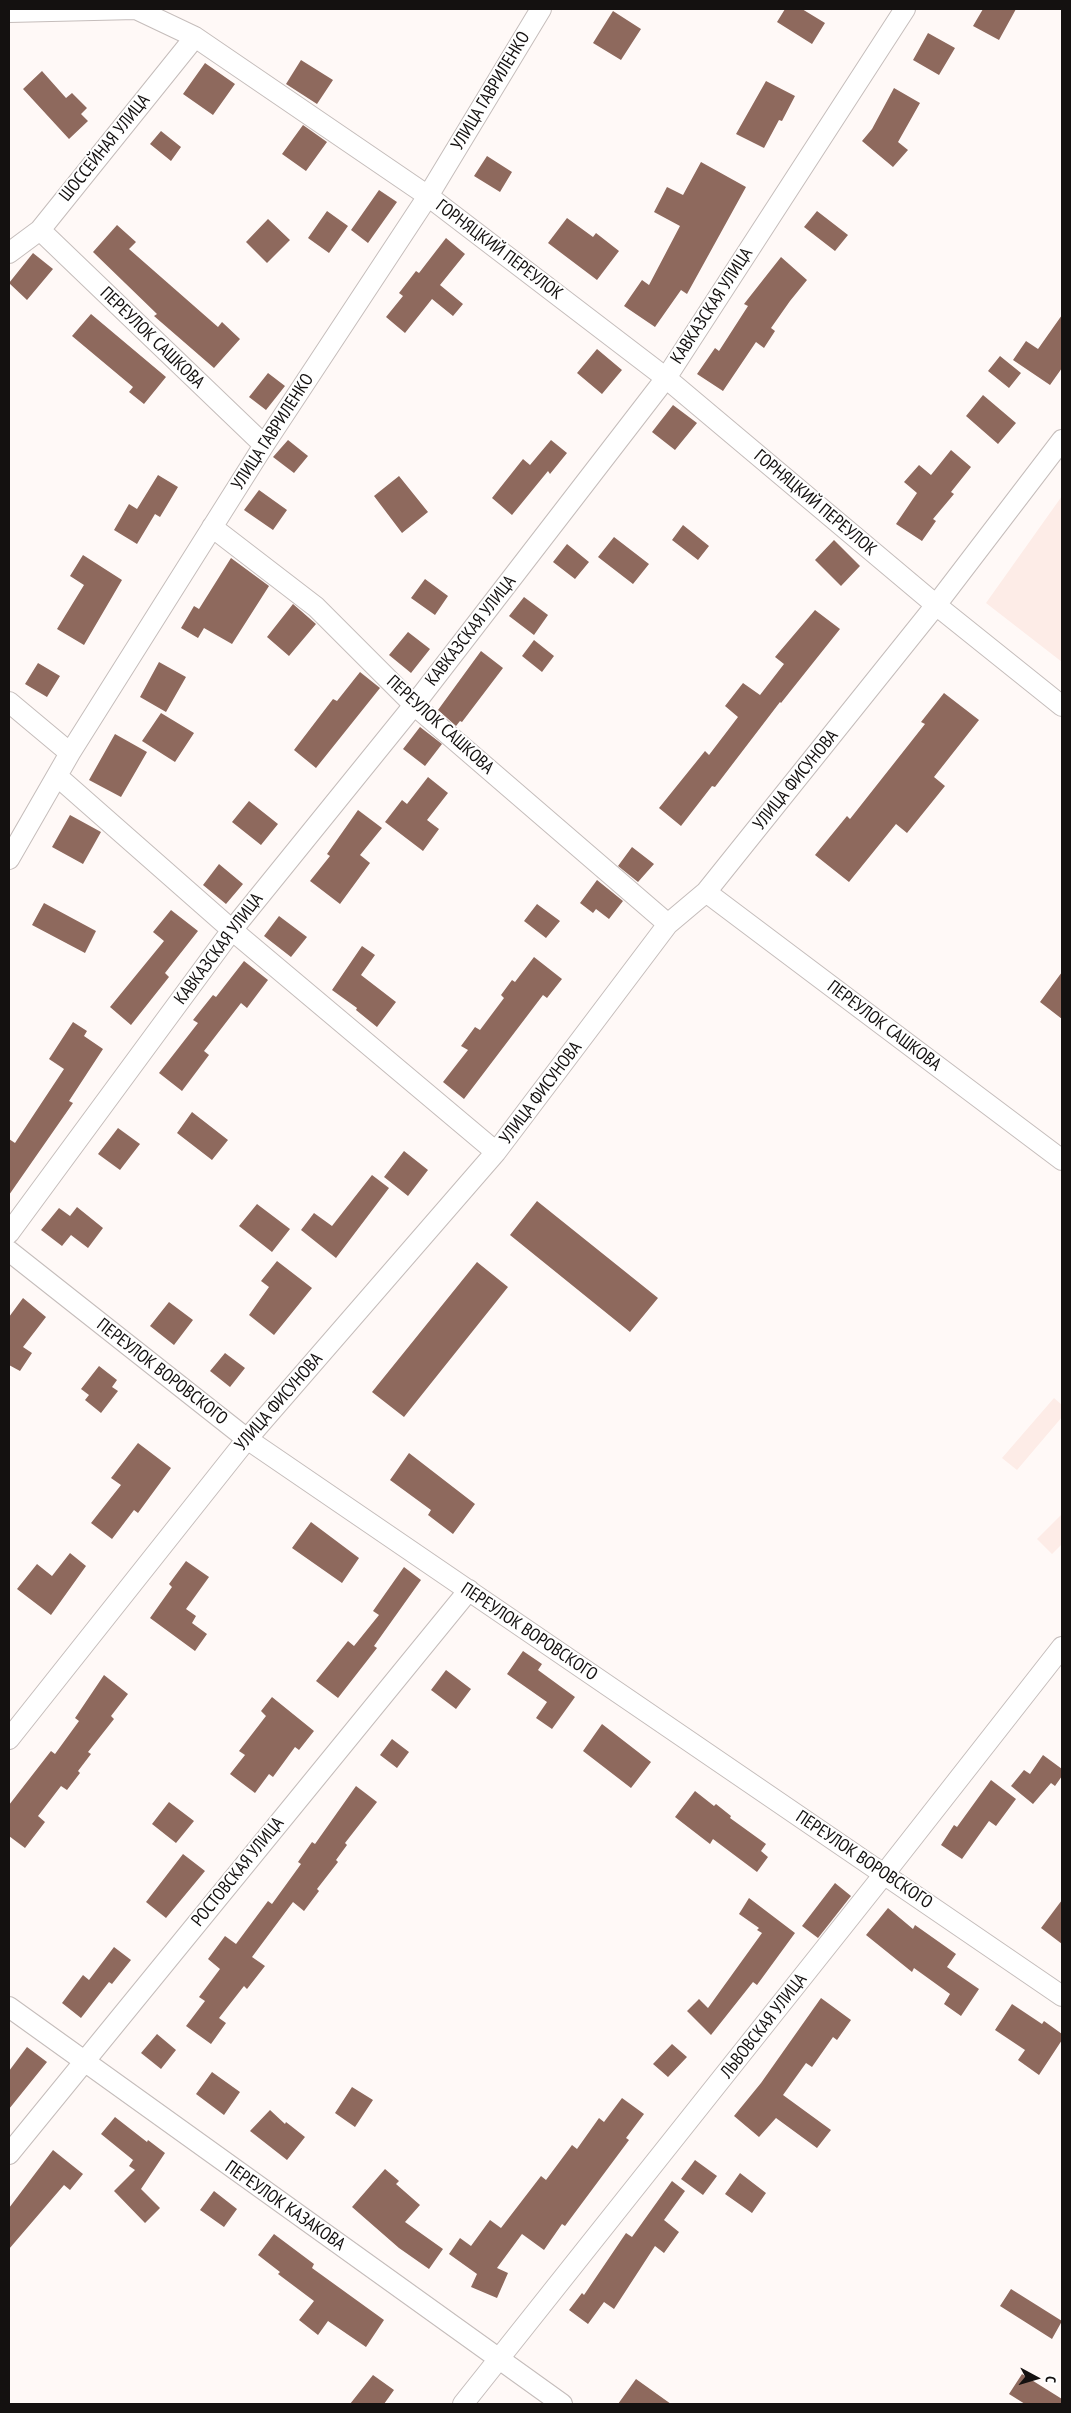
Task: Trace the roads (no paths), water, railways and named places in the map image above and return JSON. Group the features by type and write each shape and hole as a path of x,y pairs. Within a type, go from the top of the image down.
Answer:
{"street":[{"name":"ГОРНЯЦКИЙ ПЕРЕУЛОК","path":"9,12 136,9 195,37 428,196 666,378 936,605 1062,706"},
{"name":"УЛИЦА ГАВРИЛЕНКО","path":"9,859 70,753 264,445 428,196 541,9"},
{"name":"КАВКАЗСКАЯ УЛИЦА","path":"9,1233 232,930 414,705 666,378 904,9"},
{"name":"ШОССЕЙНАЯ УЛИЦА","path":"9,253 40,230 195,37"},
{"name":"ПЕРЕУЛОК САШКОВА","path":"40,230 264,445"},
{"name":"УЛИЦА ФИСУНОВА","path":"9,1739 246,1439 496,1152 668,924 706,892 936,605 1062,440"},
{"name":"ПЕРЕУЛОК САШКОВА","path":"212,527 316,607 414,705 668,924"},
{"path":"9,702 70,753"},
{"path":"57,776 232,930 496,1152"},
{"name":"ПЕРЕУЛОК САШКОВА","path":"706,892 1062,1160"},
{"name":"ПЕРЕУЛОК ВОРОВСКОГО","path":"9,1251 246,1439 885,1873 1062,1996"},
{"name":"РОСТОВСКАЯ УЛИЦА","path":"9,2154 82,2062 469,1590"},
{"name":"ЛЬВОВСКАЯ УЛИЦА","path":"463,2404 885,1873 1062,1646"},
{"name":"ПЕРЕУЛОК КАЗАКОВА","path":"9,2007 82,2062 562,2404"}]}
